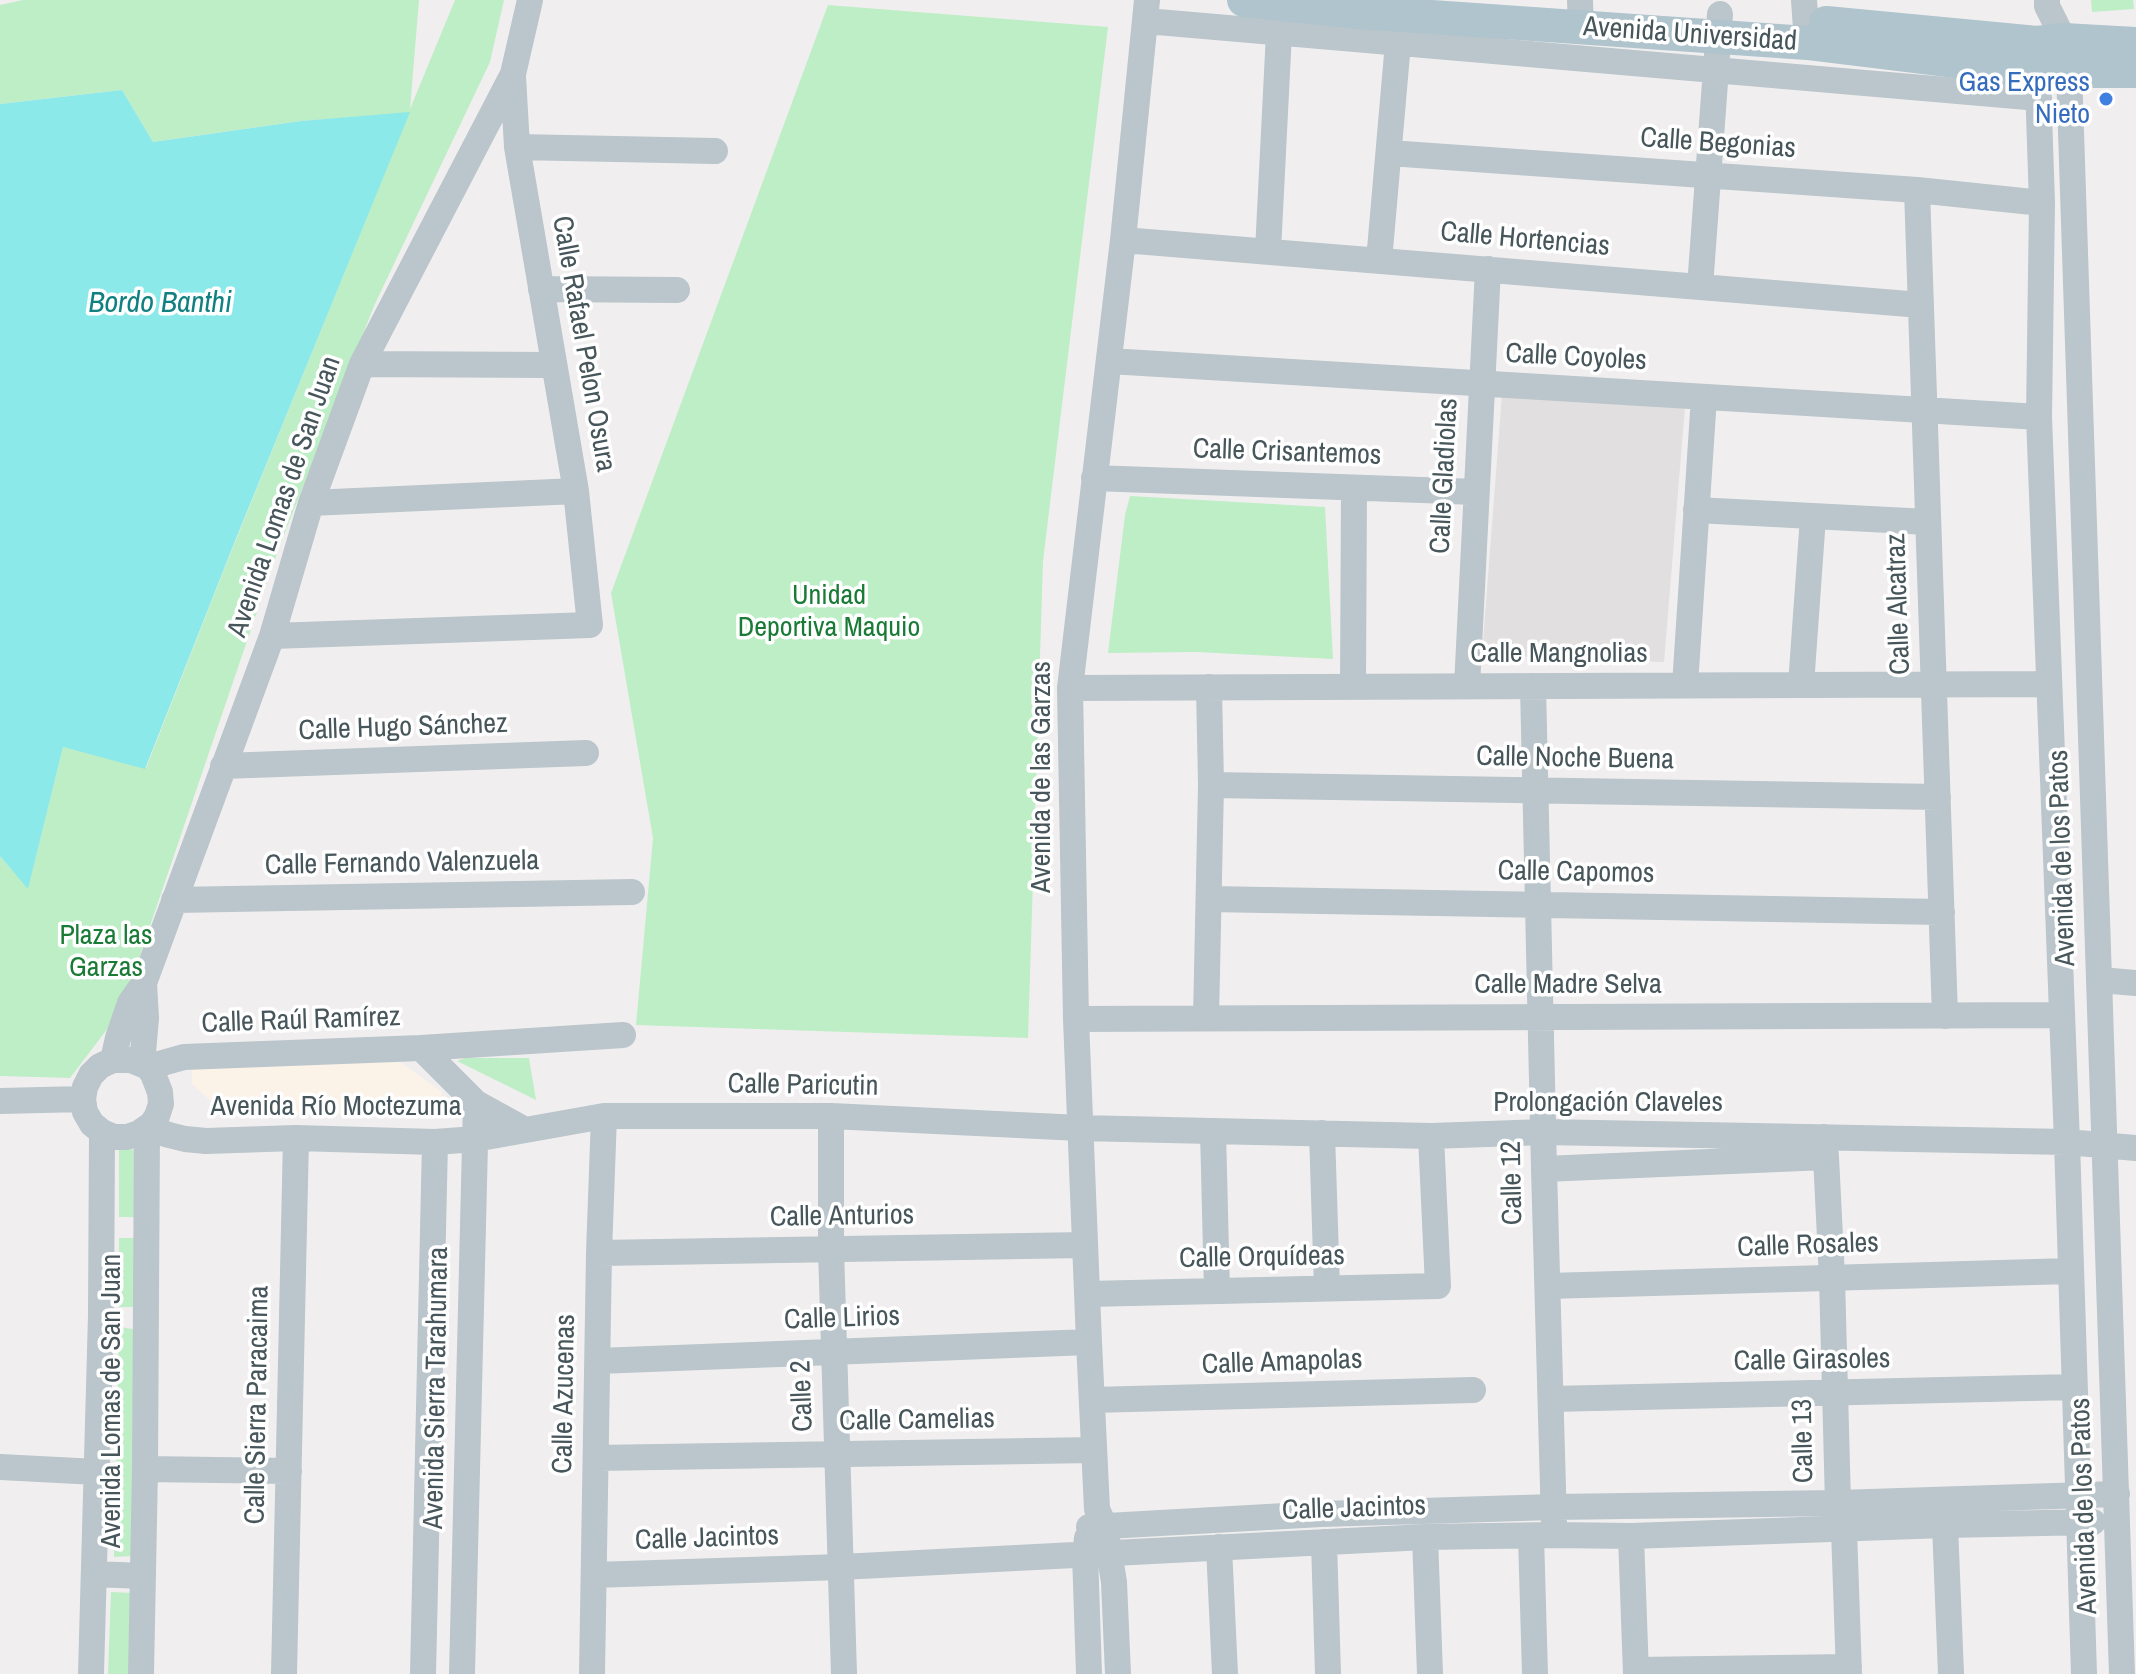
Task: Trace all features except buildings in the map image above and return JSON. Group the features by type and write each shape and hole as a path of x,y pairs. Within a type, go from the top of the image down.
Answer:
{"main road":[{"name":"Avenida Universidad","path":"1244,0 1580,11"},
{"name":"Avenida Universidad","path":"1500,0 1580,11 1719,41 1805,21 2049,65 2136,71"},
{"name":"Avenida Universidad","path":"2049,65 2136,44"}],"street":[{"name":"Avenida Lomas de San Juan","path":"113,1060 130,1003 144,983 272,636 311,503 362,364 513,74 530,0"},
{"path":"1147,11 1279,33 1398,43 1719,41 2049,65 2047,3"},
{"name":"Avenida de las Garzas","path":"1089,1674 1097,1521 1076,1019 1070,688 1147,11"},
{"path":"1268,251 1279,33"},
{"path":"1700,287 1719,41"},
{"path":"1379,261 1398,43"},
{"name":"Avenida de los Patos","path":"2049,65 2042,203 2039,417 2084,1674"},
{"name":"Avenida de los Patos","path":"2049,65 2098,925 2122,1674"},
{"name":"Calle Rafael Pelon Osura","path":"272,636 590,625 576,491 517,147 513,74"},
{"path":"517,147 715,151"},
{"name":"Calle Begonias","path":"1389,153 1917,190 2042,203"},
{"name":"Calle Alcatraz","path":"1917,190 1945,1016"},
{"name":"Calle Hortencias","path":"1123,240 1921,305"},
{"name":"Calle Gladiolas","path":"1467,686 1488,269"},
{"path":"541,289 677,290"},
{"name":"Calle Coyoles","path":"1109,361 2039,417"},
{"path":"362,364 554,365"},
{"path":"1685,685 1704,397"},
{"name":"Calle Crisantemos","path":"1094,478 1476,492"},
{"path":"1353,687 1354,488"},
{"path":"311,503 576,491"},
{"path":"1696,510 1928,522"},
{"path":"1801,685 1813,517"},
{"name":"Calle Mangnolias","path":"1070,688 2049,684"},
{"name":"Calle 12","path":"1533,686 1554,1507 1543,1536"},
{"path":"1206,1018 1211,785 1209,687"},
{"name":"Calle Hugo Sánchez","path":"223,766 586,753"},
{"name":"Calle Noche Buena","path":"1211,785 1938,797"},
{"name":"Calle Fernando Valenzuela","path":"174,900 632,892"},
{"name":"Calle Capomos","path":"1209,899 1942,912"},
{"path":"2057,928 2098,925"},
{"path":"2100,980 2136,983"},
{"name":"Avenida Lomas de San Juan","path":"144,983 145,1065"},
{"name":"Calle Madre Selva","path":"1076,1019 2061,1015"},
{"path":"421,1048 623,1035"},
{"name":"Calle Raúl Ramírez","path":"145,1065 184,1057 421,1048 476,1103 525,1130"},
{"path":"113,1060 131,1060 145,1065 153,1074 160,1092 161,1104 157,1116 149,1126 127,1137 114,1137 102,1132 92,1124 85,1112 83,1099 91,1075 113,1060"},
{"path":"0,1101 83,1099"},
{"name":"Avenida Sierra Tarahumara","path":"462,1674 476,1103"},
{"name":"Calle Paricutin","path":"525,1130 604,1116 831,1116 1080,1128"},
{"name":"Calle Azucenas","path":"592,1674 604,1116"},
{"name":"Calle 2","path":"831,1116 831,1249 844,1674"},
{"name":"Avenida Lomas de San Juan","path":"141,1674 149,1126"},
{"name":"Avenida Río Moctezuma","path":"149,1126 185,1139 206,1141 296,1138 435,1142 525,1130"},
{"name":"Prolongación Claveles","path":"1080,1128 1431,1136 1544,1132 1825,1147 2067,1142 2136,1148"},
{"path":"1213,1131 1217,1291"},
{"name":"Avenida Lomas de San Juan","path":"91,1674 101,1315 102,1132"},
{"path":"1322,1133 1327,1288"},
{"name":"Calle Orquídeas","path":"1087,1294 1438,1286 1431,1136"},
{"name":"Calle Sierra Paracaima","path":"284,1674 296,1138"},
{"name":"Avenida Sierra Tarahumara","path":"423,1674 435,1142"},
{"path":"1544,1169 1825,1147"},
{"name":"Calle 13","path":"1825,1147 1838,1503"},
{"path":"102,1227 146,1228"},
{"name":"Calle Anturios","path":"599,1253 1085,1245"},
{"name":"Calle Rosales","path":"1548,1286 2070,1271"},
{"path":"101,1315 145,1317"},
{"name":"Calle Lirios","path":"598,1361 1089,1342"},
{"name":"Calle Girasoles","path":"1551,1399 2074,1387"},
{"name":"Calle Amapolas","path":"1092,1400 1473,1390"},
{"name":"Calle Camelias","path":"596,1458 1094,1450"},
{"path":"0,1467 97,1472"},
{"path":"145,1469 289,1471"},
{"name":"Calle Jacintos","path":"1097,1521 2117,1494"},
{"name":"Calle Jacintos","path":"594,1575 841,1567 1425,1537 1631,1536 2117,1520"},
{"path":"1945,1525 1951,1674"},
{"path":"1631,1536 1636,1672 1849,1670 1844,1530"},
{"path":"1535,1674 1543,1536"},
{"path":"1425,1537 1430,1674"},
{"path":"1324,1542 1328,1674"},
{"path":"1219,1547 1225,1674"},
{"name":"Avenida de las Garzas","path":"1097,1553 1114,1582 1118,1674"},
{"path":"94,1574 143,1576"}],"shaded area":[{"path":"1502,394 1685,407 1664,662 1482,655"},
{"path":"396,1059 442,1092 440,1113 239,1116 239,1100 210,1100 192,1084 192,1062"}],"green space":[{"name":"Plaza las Garzas","path":"23,0 419,0 410,109 455,0 504,0 490,62 374,306 278,550 121,1011 70,1078 0,1076 0,856 28,888 63,747 146,768 409,113 301,121 153,142 122,90 0,104 0,5"},
{"path":"2091,0 2133,0 2134,9 2092,12"},
{"name":"Unidad Deportiva Maquio","path":"828,5 1108,27 1043,561 1028,1038 636,1025 653,838 611,593"},
{"path":"1130,496 1325,507 1333,659 1196,652 1108,653"},
{"path":"465,1058 529,1058 536,1100 457,1061"},
{"path":"143,1149 141,1217 119,1217 119,1150"},
{"path":"119,1238 141,1238 140,1307 119,1307"},
{"path":"119,1327 139,1330 133,1556 114,1557"},
{"path":"111,1592 133,1593 132,1674 108,1674"}],"water":[{"name":"Bordo Banthi","path":"122,90 153,142 301,121 410,112 145,769 63,747 28,889 0,856 0,104"}],"place":[{"name":"Gas Express Nieto","path":"2106,99"}]}
